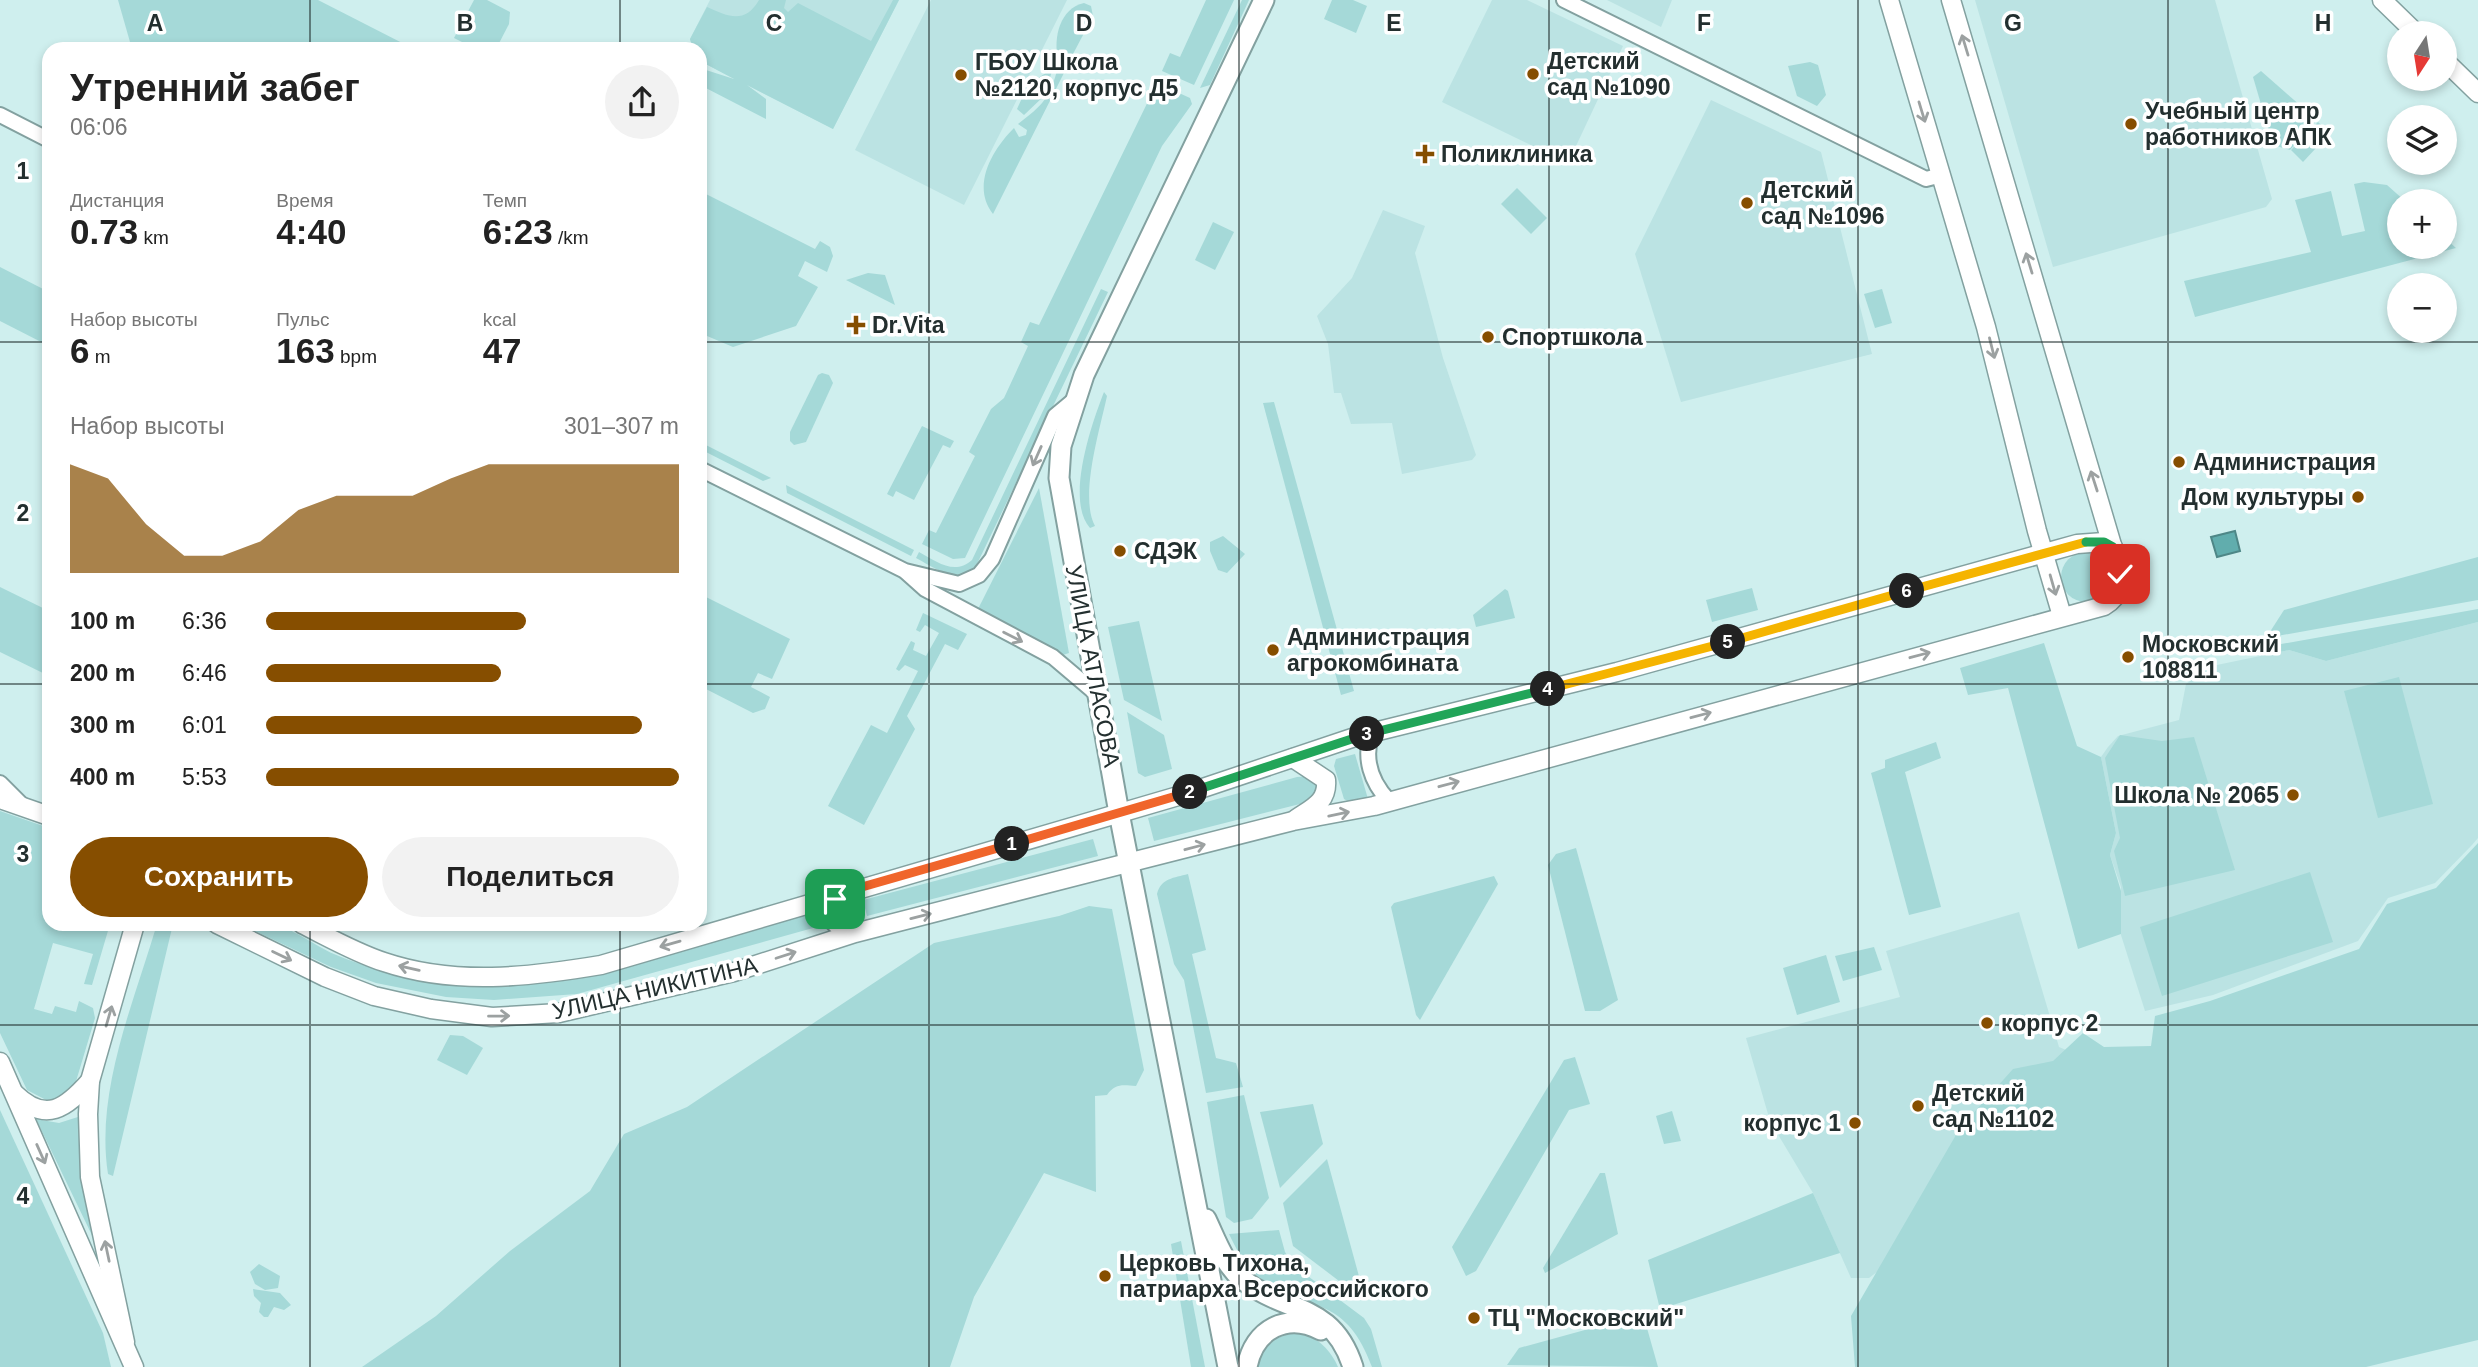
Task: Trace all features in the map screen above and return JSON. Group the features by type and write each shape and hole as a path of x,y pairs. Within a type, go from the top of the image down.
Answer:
{"main road":[{"name":"УЛИЦА АТЛАСОВА","path":"1228,1367 1119,813 1059,478 1061,446 1073,401 1122,293 1264,0"},
{"path":"1193,1193 1225,1259 1235,1272 1259,1290 1321,1318 1338,1337 1353,1367"},
{"path":"1247,1367 1255,1343 1264,1333 1282,1324 1305,1323 1338,1337"}],"street":[{"path":"1564,0 1926,179 1941,174"},
{"path":"1889,0 1986,327 2062,616"},
{"path":"1951,0 2113,547"},
{"path":"2382,0 2404,21"},
{"path":"2457,73 2478,93"},
{"path":"0,116 42,137"},
{"path":"707,472 905,571 959,584 979,575 992,559 1055,416 1073,401"},
{"name":"УЛИЦА НИКИТИНА","path":"231,931 325,977 374,996 431,1009 492,1017 559,1013 734,972 855,933 1293,821 1389,801 2104,606 2115,599 2120,581 2113,547 2104,542 2091,541 1670,658 1372,732 1119,813 601,964 550,973 492,978 436,975 383,962 317,931"},
{"path":"905,571 925,589 1053,657 1100,698"},
{"path":"1372,732 1366,748 1375,786 1389,801"},
{"path":"1293,758 1319,773 1326,780 1327,790 1321,802 1293,821"},
{"path":"0,783 22,805"},
{"path":"0,799 42,813"},
{"path":"841,893 831,909 833,923 839,929 855,933"},
{"path":"125,1342 90,1177 90,1081 133,931"},
{"path":"0,1062 134,1367"},
{"path":"13,1091 28,1106 54,1110 65,1106 90,1081"}],"shaded area":[{"path":"118,0 318,0 400,42 130,42"},
{"path":"474,0 487,0 510,12 509,24 500,42 462,42 454,38"},
{"path":"710,0 899,0 833,129 707,65 707,42 691,42"},
{"path":"759,0 786,0 784,8 788,12 798,3 871,41 893,0 899,0 833,129 747,85 766,99 766,119 707,89 707,70 734,79 707,65 707,42 691,42 707,7 729,16 742,15 754,8"},
{"name":"ГБОУ Школа №2120, корпус Д5","path":"931,0 1067,0 964,205 855,150"},
{"path":"1206,0 1234,0 1194,85 1162,71 1170,53 1180,57"},
{"path":"1242,0 1249,0 1210,85 1200,88"},
{"path":"1332,0 1353,0 1367,6 1356,33 1324,19"},
{"name":"Детский сад №1090","path":"1492,0 1527,0 1623,46 1568,163 1442,102"},
{"path":"1607,0 1672,0 1661,27"},
{"name":"Учебный центр работников АПК","path":"1975,0 2215,0 2272,199 2266,207 2053,267"},
{"path":"1084,3 1091,6 1093,16 1073,54 1058,59 1060,25 1069,11"},
{"path":"1070,61 993,214 984,192 984,180 992,157 1014,128 1019,137 1026,135 1027,130 1018,124 1044,100 1058,67"},
{"path":"1810,62 1818,65 1826,95 1817,106 1797,96 1788,66"},
{"path":"1053,68 1044,96 1024,115 1017,109 1028,85"},
{"path":"2261,71 2317,120 2290,150 2273,145 2253,77"},
{"path":"1157,83 1190,98 1192,104 1162,146 965,558 953,559 922,544 929,530 936,533 975,456 969,452 991,409 1004,398 1028,346 1021,342 1030,322 1039,325"},
{"name":"Детский сад №1096","path":"1711,100 1821,152 1872,354 1681,402 1635,254"},
{"path":"2318,122 2330,133 2303,162 2291,150"},
{"path":"2364,182 2387,185 2392,189 2387,189 2387,259 2414,259 2195,317 2184,281 2311,252 2295,200 2331,191 2342,236 2365,231 2354,184"},
{"path":"1517,188 1547,218 1531,234 1501,204"},
{"path":"707,195 815,249 820,241 830,247 833,256 827,272 805,261 798,276 818,287 796,326 733,347 707,336"},
{"path":"1383,210 1425,226 1415,253 1443,358 1476,455 1472,460 1402,474 1392,423 1351,424 1341,393 1334,393 1328,344 1317,316 1352,278"},
{"path":"1213,222 1234,232 1215,270 1195,260"},
{"path":"0,267 42,288 42,342 0,321"},
{"path":"868,273 885,275 895,305 846,280"},
{"path":"1101,289 1108,292 977,564 970,571 955,575 916,558 919,552 938,563 952,567 965,565 972,560"},
{"path":"1882,289 1892,323 1875,328 1864,294"},
{"path":"818,375 829,375 833,383 806,442 794,445 790,441 790,432"},
{"path":"1104,392 1107,396 1090,481 1089,498 1095,526 1090,528 1083,515 1080,481 1093,422"},
{"path":"1274,402 1354,691 1341,695 1263,403"},
{"path":"922,426 954,441 950,448 943,445 914,500 896,491 893,497 887,494"},
{"path":"707,446 771,478 763,481 707,453"},
{"path":"786,485 914,550 911,556 787,493"},
{"path":"1039,488 1069,653 1063,655 978,609"},
{"path":"2235,531 2240,551 2217,557 2211,537"},
{"path":"1223,536 1245,554 1227,573 1218,570 1210,551 1210,542"},
{"path":"2086,552 2104,559 2111,577 2104,595 2086,602 2068,595 2061,577 2068,559"},
{"path":"2478,557 2478,600 2266,638 2284,610"},
{"path":"0,587 42,608 42,673 0,652"},
{"path":"1752,588 1758,610 1712,622 1706,600"},
{"path":"1505,589 1508,591 1515,618 1476,627 1473,615"},
{"path":"707,598 790,639 772,679 758,673 751,687 770,697 765,709 753,713 707,690"},
{"path":"2478,609 2478,622 2326,661 2289,650 2261,656 2259,648"},
{"path":"923,613 967,634 958,650 945,644 907,716 915,729 864,825 828,806 871,725 887,733 918,671 905,665 899,671 896,669 911,641 915,643 913,650 926,656 939,633 925,625 920,632 916,630"},
{"path":"1139,621 1162,721 1124,700 1108,627"},
{"name":"Школа № 2065","path":"2478,622 2478,838 2435,883 2388,898 2358,941 2213,995 2145,1011 2121,935 2121,887 2110,855 2116,833 2101,757 2108,747 2118,736 2179,720 2186,684 2212,666 2289,650 2326,661"},
{"path":"2044,643 2077,746 2101,757 2116,833 2110,855 2121,891 2121,934 2078,949 2008,688 1968,695 1960,668"},
{"path":"2399,677 2433,804 2378,818 2344,691"},
{"path":"1127,712 1164,735 1172,769 1145,777 1138,773"},
{"path":"2120,735 2162,741 2194,737 2235,870 2125,896 2114,851 2120,838 2105,758"},
{"path":"1936,742 1941,758 1905,772 1941,907 1909,915 1871,773 1885,768 1885,760"},
{"path":"1355,754 1368,799 1353,804 1344,799 1334,766 1336,759"},
{"path":"1310,776 1317,788 1312,798 1304,803 1154,841 1148,818 1297,777"},
{"path":"0,811 42,826 42,931 108,931 92,985 84,984 93,954 53,943 34,1009 52,1014 55,1006 76,1012 79,1001 93,1008 95,1018 74,1088 58,1099 48,1101 27,1090 0,1033"},
{"path":"1093,839 1098,856 867,916 863,900"},
{"path":"2478,843 2478,1340 2366,1367 1855,1367 1851,1316 1960,1128 2013,1069 2053,1061 2083,1033 2104,1047 2151,1046 2155,1016 2210,1001 2359,949 2387,904 2436,888"},
{"path":"1576,848 1618,1000 1600,1011 1585,1011 1548,865 1556,854"},
{"path":"2310,872 2333,942 2162,996 2140,927"},
{"path":"1188,874 1206,950 1192,954 1216,1058 1236,1063 1243,1087 1206,1093 1184,980 1174,964 1157,894 1165,882"},
{"path":"1494,876 1498,884 1420,1020 1416,1015 1391,907 1394,903"},
{"path":"1089,906 1112,909 1144,1070 1136,1086 1120,1086 1113,1088 1107,1095 1095,1096 1096,1192 1044,1173 974,1297 950,1367 362,1367 436,1316 510,1251 590,1191 624,1134 687,1107 934,943 1059,916"},
{"name":"Детский сад №1102","path":"2019,912 2059,1047 2071,1052 1972,1200 1869,1278 1851,1278 1813,1193 1770,1121 1746,1038 1900,997 1886,951"},
{"path":"809,914 813,928 577,994 494,1000 446,997 376,983 331,967 255,931 291,931 334,954 390,973 425,981 473,986 570,978 668,956"},
{"path":"155,931 171,931 113,1176 108,1174 105,1143 107,1111 128,1015"},
{"path":"1874,947 1882,970 1843,981 1835,956"},
{"path":"1826,955 1840,1002 1797,1015 1783,968"},
{"path":"450,1035 463,1036 483,1048 467,1075 437,1060"},
{"path":"1575,1057 1590,1104 1569,1110 1476,1271 1466,1276 1452,1247 1564,1060"},
{"path":"1244,1095 1269,1198 1252,1219 1234,1223 1226,1217 1207,1102"},
{"path":"1313,1104 1323,1144 1280,1188 1260,1112"},
{"path":"0,1110 103,1333 111,1367 0,1367"},
{"path":"1672,1111 1681,1141 1664,1144 1656,1116"},
{"path":"81,1116 100,1252 36,1119 59,1123"},
{"path":"1327,1159 1360,1280 1347,1287 1293,1246 1283,1203"},
{"path":"1600,1173 1605,1173 1618,1234 1545,1273 1543,1268"},
{"path":"1813,1193 1840,1253 1660,1309 1648,1260"},
{"path":"1279,1230 1285,1252 1293,1265 1364,1318 1371,1329 1382,1367 1372,1367 1361,1343 1349,1326 1336,1315 1273,1287 1255,1274 1243,1260 1229,1234"},
{"path":"1181,1241 1205,1367 1191,1367 1171,1244"},
{"path":"259,1264 280,1276 278,1288 265,1290 255,1284 250,1272"},
{"path":"253,1289 280,1293 291,1305 284,1310 274,1307 268,1317 264,1317 259,1312 261,1303 254,1296"},
{"path":"1643,1314 1658,1367 1507,1365 1519,1348"},
{"path":"1300,1333 1323,1346 1338,1367 1258,1367 1263,1352 1272,1342 1285,1335"}],"place":[{"name":"Детский сад №1090","path":"1533,74"},
{"name":"ГБОУ Школа №2120, корпус Д5","path":"961,75"},
{"name":"Учебный центр работников АПК","path":"2131,124"},
{"name":"Поликлиника","path":"1425,154"},
{"name":"Детский сад №1096","path":"1747,203"},
{"name":"Dr.Vita","path":"856,325"},
{"name":"Спортшкола","path":"1488,337"},
{"name":"Администрация","path":"2179,462"},
{"name":"Дом культуры","path":"2358,497"},
{"name":"СДЭК","path":"1120,551"},
{"name":"Администрация агрокомбината","path":"1273,650"},
{"name":"Московский 108811","path":"2128,657"},
{"name":"Школа № 2065","path":"2293,795"},
{"name":"корпус 2","path":"1987,1023"},
{"name":"Детский сад №1102","path":"1918,1106"},
{"name":"корпус 1","path":"1855,1123"},
{"name":"Церковь Тихона, патриарха Всероссийского","path":"1105,1276"},
{"name":"ТЦ \"Московский\"","path":"1474,1318"}],"route":[{"path":"835,899 841,893 1185,794 1358,736 1660,661 2077,544 2104,542 2113,547 2120,574"}]}
